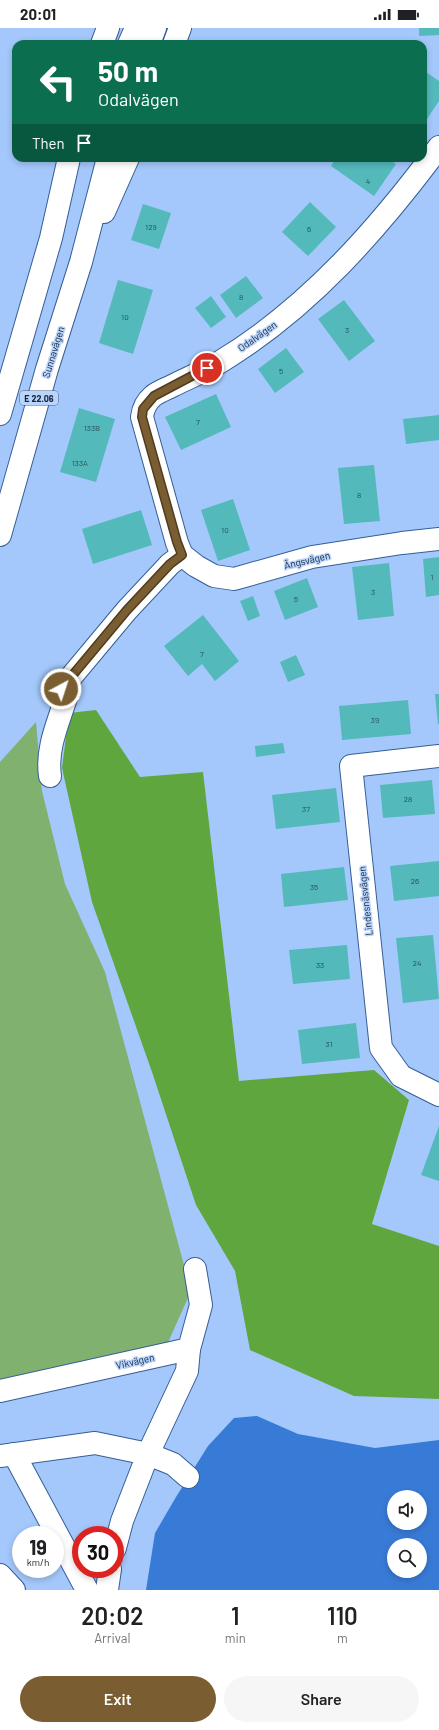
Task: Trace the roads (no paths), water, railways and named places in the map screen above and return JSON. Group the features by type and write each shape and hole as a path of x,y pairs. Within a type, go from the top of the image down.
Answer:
{"main road":[{"path":"104,40 108,28"},
{"path":"131,40 136,28"},
{"path":"150,40 155,28"},
{"path":"176,40 180,28"},
{"name":"Odalvägen","path":"182,555 142,417 143,409 147,402 154,396 220,362 286,315 331,274 372,231 439,147"},
{"path":"51,238 68,162"},
{"name":"E 22.06","path":"0,414 51,238 81,162"},
{"name":"E 22.06","path":"80,262 107,162"},
{"path":"80,262 126,162"},
{"name":"Sunnavägen","path":"0,535 47,369 80,262"},
{"name":"Ängsvägen","path":"182,555 196,566 214,576 234,579 312,557 402,543 439,539"},
{"path":"50,776 48,765 50,748 66,698 61,689 127,610 170,564 182,555"},
{"name":"Lindesnäsvägen","path":"439,756 351,766 381,1048 401,1076 439,1095"},
{"path":"121,1526 148,1454 187,1370 190,1349 201,1305 195,1269"},
{"name":"Vikvägen","path":"0,1391 190,1349"},
{"path":"87,1590 7,1455 95,1443 148,1454 173,1464 188,1477"},
{"path":"0,1575 14,1590"},
{"path":"107,1590 109,1578"}],"water":[{"path":"257,1416 298,1434 375,1448 439,1440 439,1590 146,1590 155,1533 208,1446 234,1418"}]}
